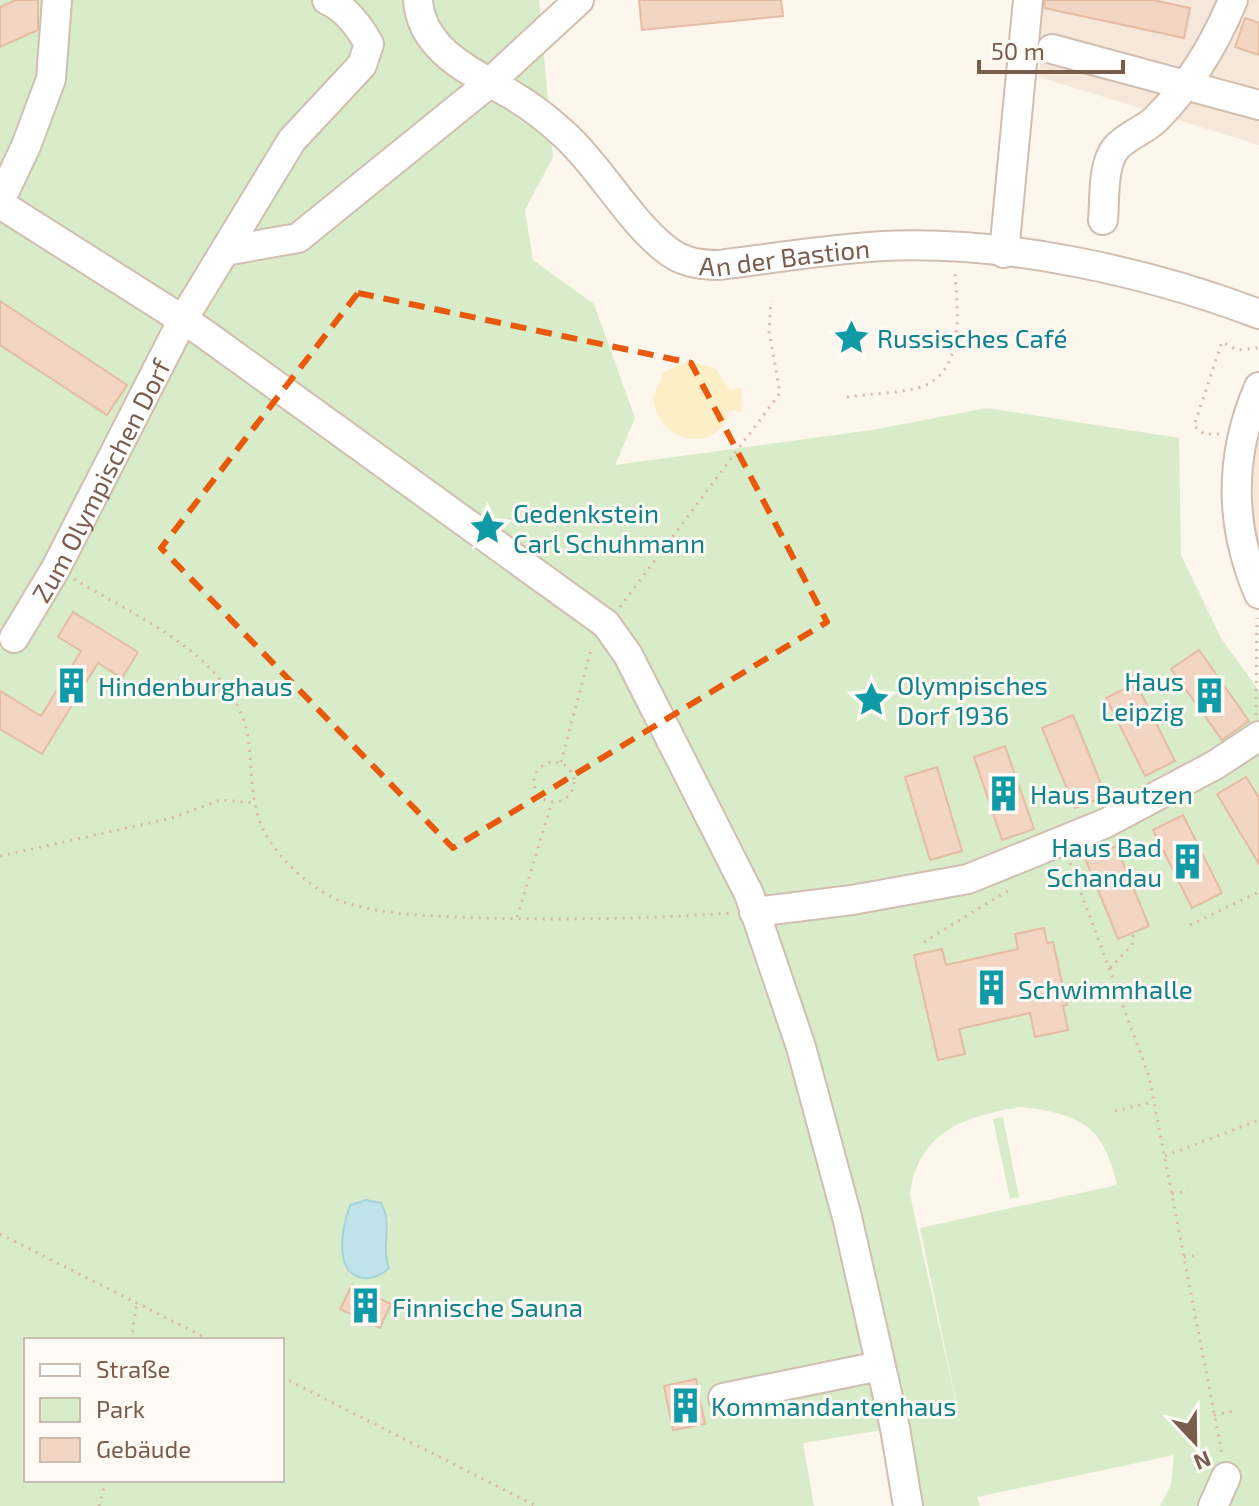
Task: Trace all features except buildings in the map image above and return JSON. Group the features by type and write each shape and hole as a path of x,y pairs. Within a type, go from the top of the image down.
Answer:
{"street":[{"path":"57,0 51,79 26,146 0,202 202,332 606,624 628,655 749,894 801,1047 847,1217 908,1506"},
{"name":"Zum Olympischen Dorf","path":"14,638 56,568 182,321 292,140 362,65 369,44 360,27 337,5 327,0"},
{"name":"An der Bastion","path":"418,0 426,32 459,64 488,84 513,95 565,135 607,179 646,229 681,259 701,265 886,246 954,248 1094,265 1179,287 1259,314"},
{"path":"225,251 298,238 488,84 579,0"},
{"path":"1004,253 1028,0"},
{"path":"1103,220 1109,164 1116,148 1154,121 1182,88 1206,57 1233,0"},
{"path":"1052,49 1259,105"},
{"path":"1255,396 1243,435 1234,492 1242,547 1258,592"},
{"path":"754,912 852,900 968,879 1106,823 1215,765 1257,738"},
{"path":"723,1398 880,1366"},
{"path":"1213,1506 1226,1477"}],"path":[{"path":"847,397 926,385 950,362 958,326 954,248"},
{"path":"561,762 593,643 780,393 769,331 771,301"},
{"path":"1243,435 1204,434 1194,426 1222,342 1237,350 1259,348"},
{"path":"56,568 191,651 231,689 248,736 249,781 264,831 294,873 348,904 434,916 516,919 754,912"},
{"path":"1257,738 1258,592"},
{"path":"550,761 561,762 575,776 575,786 562,801 552,802 541,798 534,788 534,777 540,767 550,761"},
{"path":"0,856 172,818 220,800 256,803"},
{"path":"516,919 552,802"},
{"path":"1061,841 1149,1076 1226,1477"},
{"path":"924,942 1015,886"},
{"path":"1190,925 1259,892"},
{"path":"1109,969 1132,945 1133,932"},
{"path":"1115,1111 1152,1102"},
{"path":"1165,1156 1259,1120"},
{"path":"1172,1194 1188,1191"},
{"path":"0,1234 206,1338"},
{"path":"1184,1257 1199,1255"},
{"path":"131,1338 137,1303"},
{"path":"284,1378 536,1506"},
{"path":"1214,1415 1234,1411"},
{"path":"99,1506 105,1482"}],"highlighted area":[{"path":"358,293 691,363 827,622 453,848 161,548"}],"shaded area":[{"path":"1043,0 1259,0 1259,145 1039,77"},
{"path":"1259,387 1259,594 1242,547"}],"green space":[{"path":"0,0 539,0 553,157 525,210 533,260 594,304 635,418 615,465 872,430 987,408 1179,438 1181,555 1221,638 1259,691 1259,1506 1160,1506 1171,1485 1174,1455 977,1497 980,1506 908,1506 894,1428 803,1443 814,1506 0,1506","holes":["1021,1107 1059,1114 1086,1126 1105,1148 1117,1185 920,1228 961,1425 910,1195 923,1156 947,1131 981,1116","389,1217 385,1257 355,1274"]},
{"path":"1003,1117 1019,1197 1010,1199 993,1119"}],"sand":[{"path":"689,361 715,368 730,390 741,388 742,412 730,410 723,425 701,439 676,434 665,425 657,413 653,397 664,372"}],"water":[{"path":"366,1200 381,1203 385,1211 389,1268 375,1277 361,1278 349,1271 342,1249 350,1205"}],"place":[{"name":"Russisches Café","path":"851,337"},
{"name":"Gedenkstein Carl Schuhmann","path":"487,527"},
{"name":"Hindenburghaus","path":"72,685"},
{"name":"Haus Leipzig","path":"1210,695"},
{"name":"Olympisches Dorf 1936","path":"871,699"},
{"name":"Haus Bautzen","path":"1004,793"},
{"name":"Haus Bad Schandau","path":"1188,861"},
{"name":"Schwimmhalle","path":"992,988"},
{"name":"Finnische Sauna","path":"366,1306"},
{"name":"Kommandantenhaus","path":"685,1405"}]}
